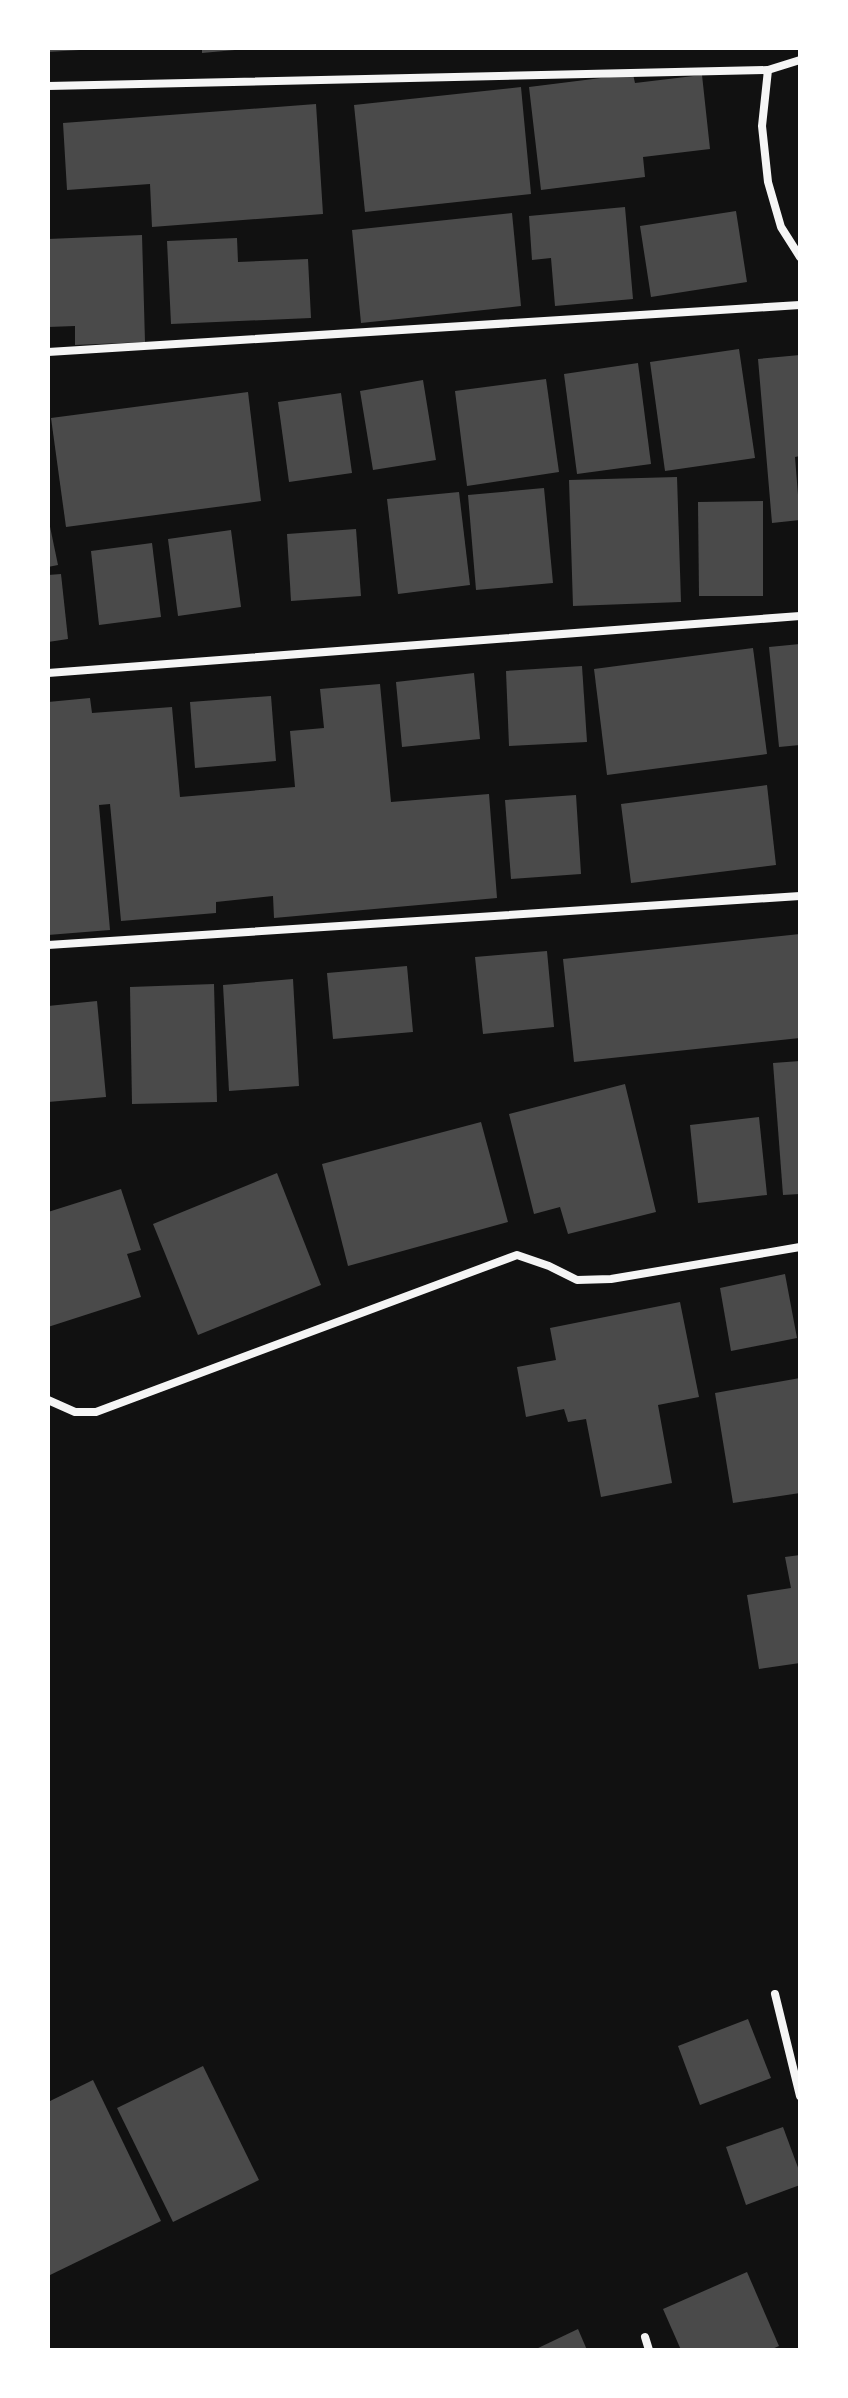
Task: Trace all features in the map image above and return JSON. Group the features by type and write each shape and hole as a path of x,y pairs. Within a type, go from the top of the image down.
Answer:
{"street":[{"path":"48,86 768,70 800,60"},
{"path":"768,70 762,126 768,182 781,227 800,257"},
{"path":"48,352 800,305"},
{"path":"48,673 800,616"},
{"path":"48,945 800,896"},
{"path":"48,1400 75,1412 96,1412 517,1255 577,1280 611,1279 800,1247"},
{"path":"775,1994 800,2096"},
{"path":"645,2337 649,2350"}],"building":[{"path":"48,48 80,48 80,50 48,52"},
{"path":"202,48 235,48 235,50 202,53"},
{"path":"633,74 635,83 702,75 710,149 643,157 645,177 541,190 529,87"},
{"path":"521,87 531,194 365,212 354,105"},
{"path":"316,104 323,214 152,227 150,184 67,190 63,123"},
{"path":"625,207 633,299 555,306 551,258 532,260 529,216"},
{"path":"736,211 747,282 651,297 640,226"},
{"path":"512,213 521,306 361,323 352,230"},
{"path":"142,235 145,342 75,345 75,326 48,327 48,239"},
{"path":"237,238 238,262 308,259 311,318 171,324 167,241"},
{"path":"739,349 755,458 665,471 650,362"},
{"path":"800,355 800,456 795,457 800,520 772,523 758,359"},
{"path":"638,363 651,464 577,474 564,374"},
{"path":"546,379 559,472 467,486 455,391"},
{"path":"423,380 436,460 373,470 360,391"},
{"path":"248,392 261,501 66,527 51,418"},
{"path":"341,393 352,473 289,482 278,402"},
{"path":"677,477 681,602 573,606 569,480"},
{"path":"544,488 553,583 476,590 468,495"},
{"path":"459,492 470,585 398,594 387,499"},
{"path":"763,501 763,596 699,596 698,502"},
{"path":"48,517 58,565 48,567"},
{"path":"356,529 361,596 291,601 287,534"},
{"path":"231,530 241,607 178,616 168,539"},
{"path":"152,543 161,617 99,625 91,551"},
{"path":"61,574 68,639 48,642 48,575"},
{"path":"800,644 800,745 779,747 769,647"},
{"path":"753,648 767,754 607,775 594,669"},
{"path":"582,666 587,742 509,746 506,671"},
{"path":"474,673 480,739 402,747 396,682"},
{"path":"380,684 391,802 489,794 497,898 274,918 273,896 216,902 216,913 121,921 110,804 99,805 110,930 48,935 48,702 90,698 92,713 172,707 180,797 295,787 290,731 324,728 320,689"},
{"path":"271,696 276,761 195,768 190,702"},
{"path":"767,785 776,865 631,883 621,804"},
{"path":"576,795 581,874 511,879 505,800"},
{"path":"800,934 800,1038 574,1062 563,959"},
{"path":"547,951 554,1027 483,1034 475,957"},
{"path":"407,966 413,1032 333,1039 327,973"},
{"path":"293,979 299,1086 229,1091 223,985"},
{"path":"214,984 217,1102 132,1104 130,987"},
{"path":"97,1001 106,1097 48,1102 48,1006"},
{"path":"800,1061 800,1194 783,1195 773,1063"},
{"path":"625,1084 656,1212 568,1234 560,1207 534,1214 509,1114"},
{"path":"759,1117 767,1195 698,1203 690,1125"},
{"path":"481,1122 508,1222 348,1266 322,1164"},
{"path":"277,1173 321,1285 198,1335 153,1224"},
{"path":"121,1189 141,1250 127,1254 141,1297 48,1327 48,1212"},
{"path":"785,1274 797,1338 731,1351 720,1288"},
{"path":"680,1302 699,1397 658,1405 672,1483 601,1497 586,1419 568,1422 564,1409 526,1417 517,1367 556,1360 550,1328"},
{"path":"800,1378 800,1493 733,1503 715,1393"},
{"path":"800,1555 800,1663 759,1669 747,1595 791,1588 785,1557"},
{"path":"748,2019 771,2078 700,2105 678,2046"},
{"path":"203,2066 259,2180 173,2222 117,2108"},
{"path":"93,2080 161,2221 48,2276 48,2102"},
{"path":"783,2127 800,2173 800,2185 746,2205 726,2147"},
{"path":"747,2272 779,2346 770,2350 681,2350 663,2309"},
{"path":"578,2329 587,2350 534,2350"}]}
